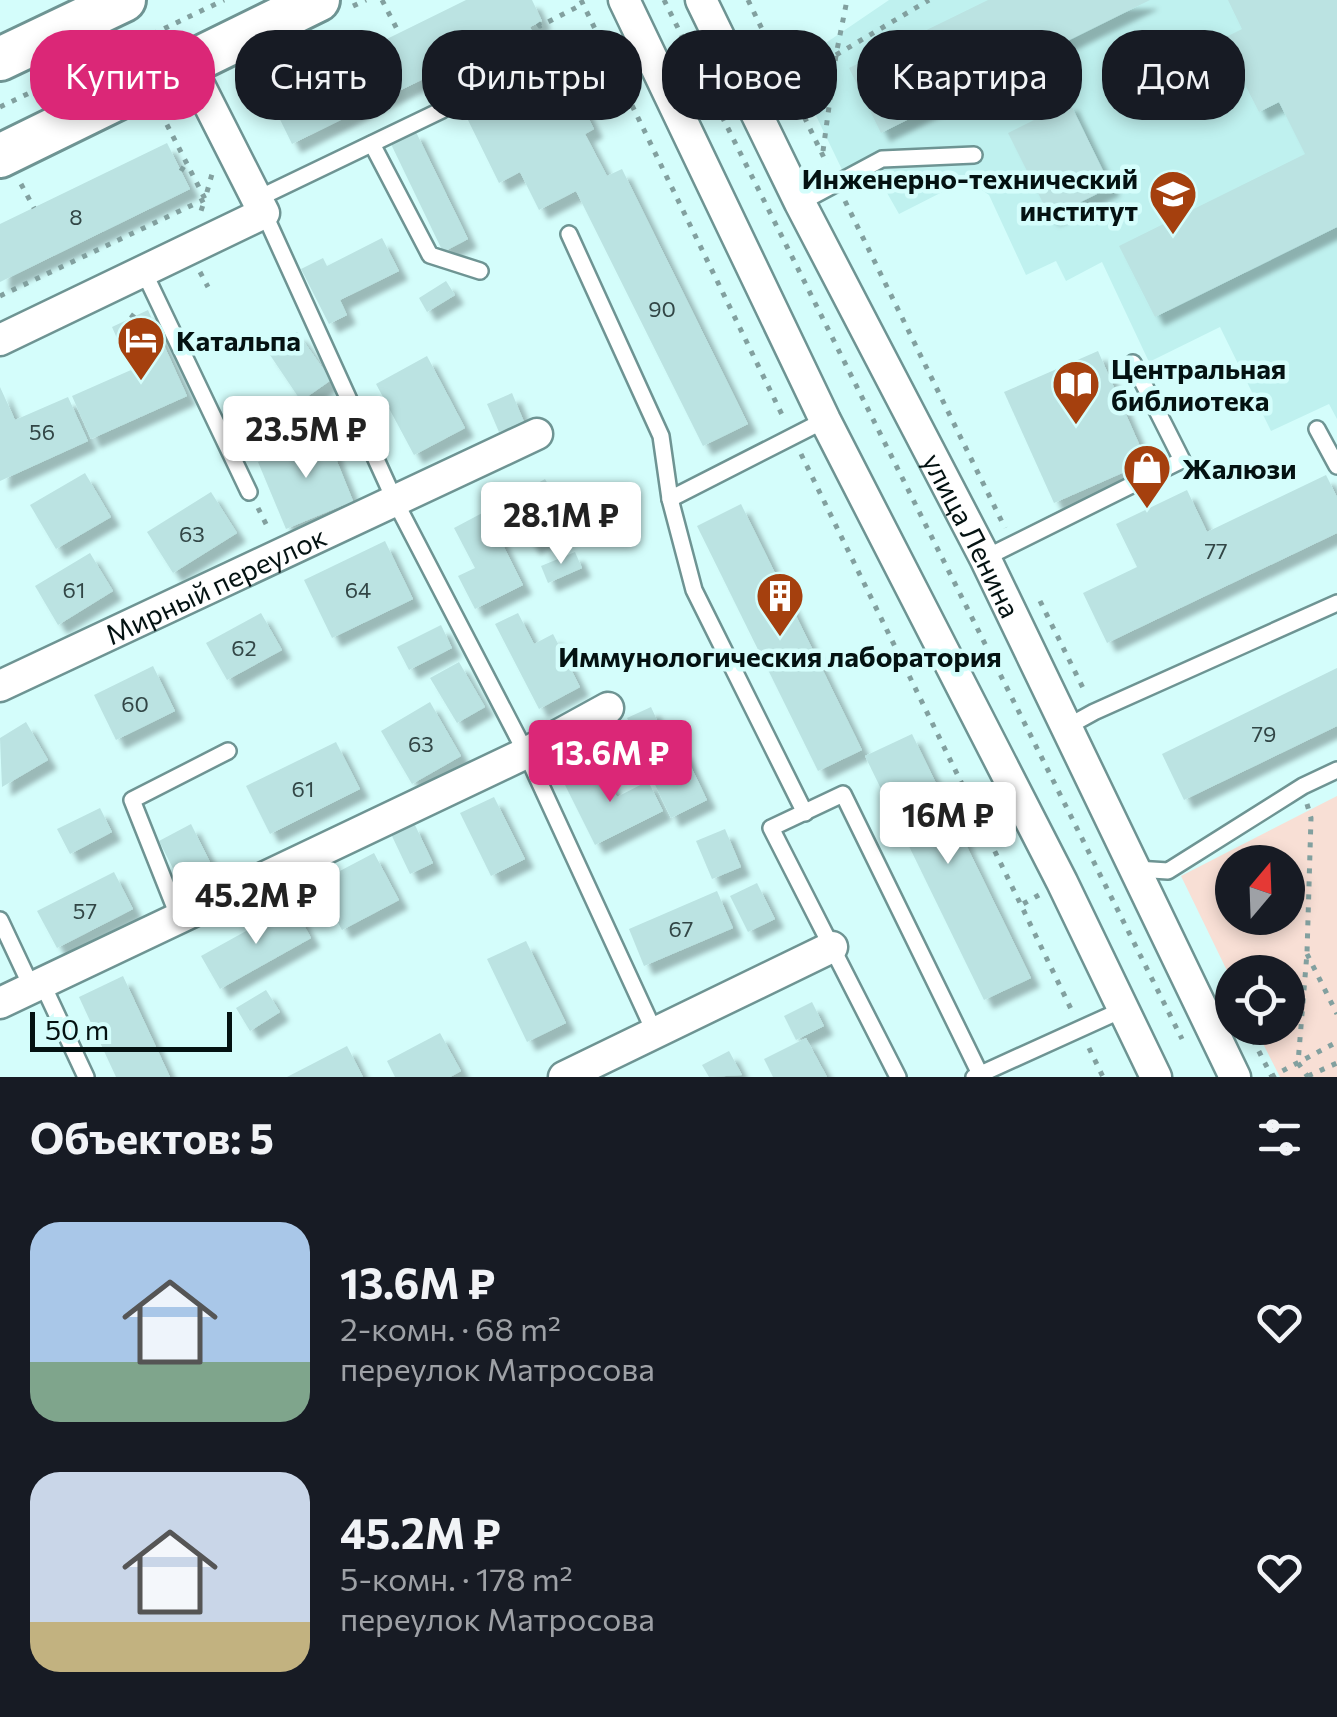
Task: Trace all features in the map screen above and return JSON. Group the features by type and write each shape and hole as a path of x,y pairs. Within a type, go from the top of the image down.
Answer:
{"street":[{"path":"0,59 124,0"},
{"path":"215,50 318,0"},
{"path":"624,0 826,420 1156,1077"},
{"name":"улица Ленина","path":"700,0 800,203 985,558 1124,853 1136,870 1236,1077"},
{"path":"0,340 188,249 260,206 215,117"},
{"path":"0,156 73,120"},
{"name":"Мирный переулок","path":"0,686 537,434"},
{"path":"0,1003 526,753 608,708"},
{"path":"564,1077 832,947"}],"lane":[{"path":"422,120 260,206 395,501 526,753 655,1033"},
{"path":"372,144 430,255 480,271"},
{"path":"800,203 882,159 974,155"},
{"path":"570,234 661,436 670,500 694,590 805,814"},
{"path":"143,270 250,492"},
{"path":"985,558 1182,460 1134,364"},
{"path":"670,500 826,420"},
{"path":"1318,429 1337,466"},
{"path":"1065,728 1337,603"},
{"path":"178,918 132,800 228,751"},
{"path":"1136,870 1168,871 1303,786 1337,770"},
{"path":"898,1077 771,828 843,794 977,1076 1124,1009"},
{"path":"0,920 86,1077"}],"path":[{"path":"0,107 224,0"},
{"path":"382,0 397,30"},
{"path":"664,0 1184,1042"},
{"path":"748,0 1013,545"},
{"path":"837,50 847,0"},
{"path":"837,54 929,0"},
{"path":"538,23 540,26 583,4"},
{"path":"164,120 205,200"},
{"path":"822,154 827,120"},
{"path":"181,171 186,163"},
{"path":"188,249 215,164"},
{"path":"26,194 34,208"},
{"path":"0,296 205,200"},
{"path":"250,492 282,554"},
{"path":"1037,595 1094,712"},
{"path":"1303,786 1311,818 1298,1063 1307,1077 1334,1066"},
{"path":"1306,953 1337,1014"},
{"path":"1255,1045 1271,1077 1337,1042"}],"shaded area":[{"name":"Инженерно-технический институт","path":"889,0 1337,0 1337,419 1329,404 1271,431 1220,327 1149,362 1102,262 1066,281 1056,261 1026,275 989,195 979,188 960,183 899,214 878,177 868,176 849,184 818,120 837,120 837,35"},
{"path":"1337,796 1337,1077 1280,1077 1264,1045 1305,1045 1305,955 1219,955 1181,876 1215,859 1215,935 1305,935 1305,845 1241,845"}],"building":[{"path":"466,0 532,0 542,21 530,27 531,30 422,30 422,80 402,90 402,32"},
{"path":"988,0 1150,0 1082,34 1082,30 927,30"},
{"path":"1228,0 1337,0 1337,227 1155,317 1119,246 1305,154 1279,102 1259,112 1245,84 1242,29"},
{"path":"857,64 857,84 849,68"},
{"path":"280,120 340,120 292,144"},
{"path":"468,120 590,120 594,129 585,134 607,176 622,169 748,424 703,446 576,191 539,210 520,172 499,183"},
{"path":"875,120 907,120 881,133"},
{"path":"1034,120 1078,120 1111,187 1050,217 1008,133"},
{"path":"415,130 468,239 443,252 390,142"},
{"path":"167,143 190,189 0,282 0,224"},
{"path":"382,238 399,271 340,300 347,315 329,324 301,269 323,258 327,266"},
{"path":"446,281 455,295 427,312 419,298"},
{"name":"Катальпа","path":"148,310 187,396 91,439 72,396 131,370 112,327"},
{"path":"297,332 331,380 301,401 268,352"},
{"name":"Центральная библиотека","path":"1098,351 1147,462 1054,503 1004,392"},
{"path":"427,356 465,428 414,455 376,384"},
{"path":"0,387 15,420 68,397 88,441 0,481"},
{"path":"512,393 524,422 499,432 487,404"},
{"path":"326,434 353,501 286,529 258,462"},
{"path":"85,473 111,517 56,549 30,505"},
{"path":"1326,475 1337,497 1337,533 1107,643 1083,593 1137,567 1116,524 1187,490 1207,532"},
{"path":"545,479 571,523 531,546 506,501"},
{"path":"211,492 237,533 173,573 147,532"},
{"name":"Иммунологическия лаборатория","path":"741,504 862,750 818,771 697,526"},
{"path":"486,511 523,585 475,609 458,576 475,568 454,528"},
{"path":"385,541 413,599 332,638 304,580"},
{"path":"575,552 582,568 548,583 541,566"},
{"path":"90,553 113,591 58,625 35,586"},
{"path":"261,613 282,650 227,680 206,643"},
{"path":"518,613 534,644 553,634 580,687 539,709 495,624"},
{"path":"441,625 452,648 409,670 397,647"},
{"path":"459,662 485,707 457,723 430,678"},
{"path":"153,666 175,711 116,740 94,695"},
{"path":"1337,668 1337,726 1184,800 1162,754"},
{"path":"430,702 461,756 412,784 381,731"},
{"path":"651,707 661,729 670,724 680,744 647,760 627,718"},
{"path":"26,722 48,760 2,787 0,738"},
{"path":"912,734 1031,978 984,1000 865,756"},
{"path":"336,742 360,789 270,834 246,786"},
{"path":"682,748 707,800 671,818 646,766"},
{"path":"600,765 617,797 648,781 663,811 595,845 564,783"},
{"path":"494,797 525,859 491,876 460,813"},
{"path":"100,808 112,832 70,854 57,829"},
{"path":"414,823 433,863 410,874 391,834"},
{"path":"191,824 216,874 184,890 159,841"},
{"path":"725,829 741,867 712,879 696,841"},
{"path":"374,853 399,900 342,930 317,883"},
{"path":"114,872 133,909 57,948 37,911"},
{"path":"757,883 775,919 748,932 730,896"},
{"path":"717,891 733,928 644,966 629,929"},
{"path":"293,905 311,938 220,989 201,956"},
{"path":"526,941 566,1023 527,1042 487,959"},
{"path":"123,976 170,1077 116,1077 79,997"},
{"path":"266,990 280,1012 250,1031 236,1008"},
{"path":"812,1002 824,1026 796,1040 784,1016"},
{"path":"440,1033 461,1071 450,1077 395,1077 387,1061"},
{"path":"806,1038 827,1077 773,1077 764,1059"},
{"path":"347,1046 363,1077 287,1077"},
{"path":"729,1051 742,1075 709,1077 702,1065"}],"place":[{"name":"Инженерно-технический институт","path":"1173,236"},
{"name":"Катальпа","path":"141,382"},
{"name":"Центральная библиотека","path":"1076,426"},
{"name":"Жалюзи","path":"1147,510"},
{"name":"Иммунологическия лаборатория","path":"780,638"}]}
